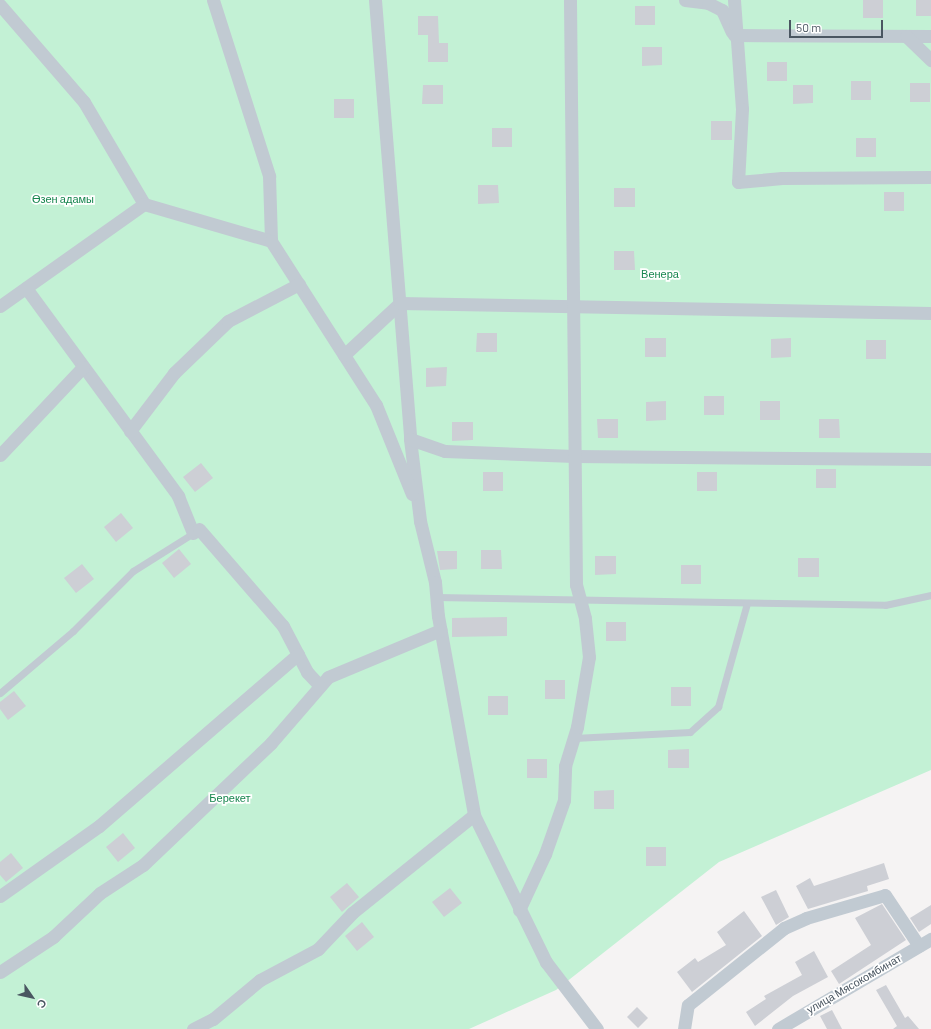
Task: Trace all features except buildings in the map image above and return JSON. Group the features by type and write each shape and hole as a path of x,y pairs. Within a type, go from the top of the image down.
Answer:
{"street":[{"path":"213,0 269,176 271,241 376,405 419,511"},
{"path":"375,0 410,439 419,511 436,597 474,815 519,910 546,962 597,1029"},
{"path":"519,910 545,854 564,800 565,766 574,738 589,657 580,600 576,585 574,456 575,306 570,0"},
{"path":"685,0 708,3 722,10 734,35"},
{"path":"734,0 734,35 742,109 738,182 782,178 931,177"},
{"path":"0,5 84,102 144,204 271,241"},
{"path":"734,35 931,36"},
{"path":"906,36 931,60"},
{"path":"0,306 144,204"},
{"path":"130,431 174,372 228,321 299,284"},
{"path":"26,288 178,496 196,531 284,626 307,672 320,686"},
{"path":"344,355 400,303 931,312"},
{"path":"0,455 83,367"},
{"path":"410,439 445,451 574,456 931,459"},
{"path":"0,972 53,937 100,893 143,865 271,743 328,677 441,630"},
{"path":"0,896 99,826 298,654"},
{"path":"193,1029 213,1019 260,980 318,949 352,912 474,815"},
{"path":"684,1029 688,1005 784,928 806,918 885,895 919,946"},
{"name":"улица Мясокомбинат","path":"778,1029 931,939"}],"lane":[{"path":"0,693 73,631 133,571 196,531"},
{"path":"436,597 885,605 931,595"},
{"path":"574,738 690,732 718,707 747,603"}],"green space":[{"path":"0,0 931,0 931,770 719,862 556,990 469,1029 0,1029"}],"park label":[{"name":"Өзен адамы","path":"63,199"},
{"name":"Венера","path":"660,274"},
{"name":"Берекет","path":"230,798"}]}
